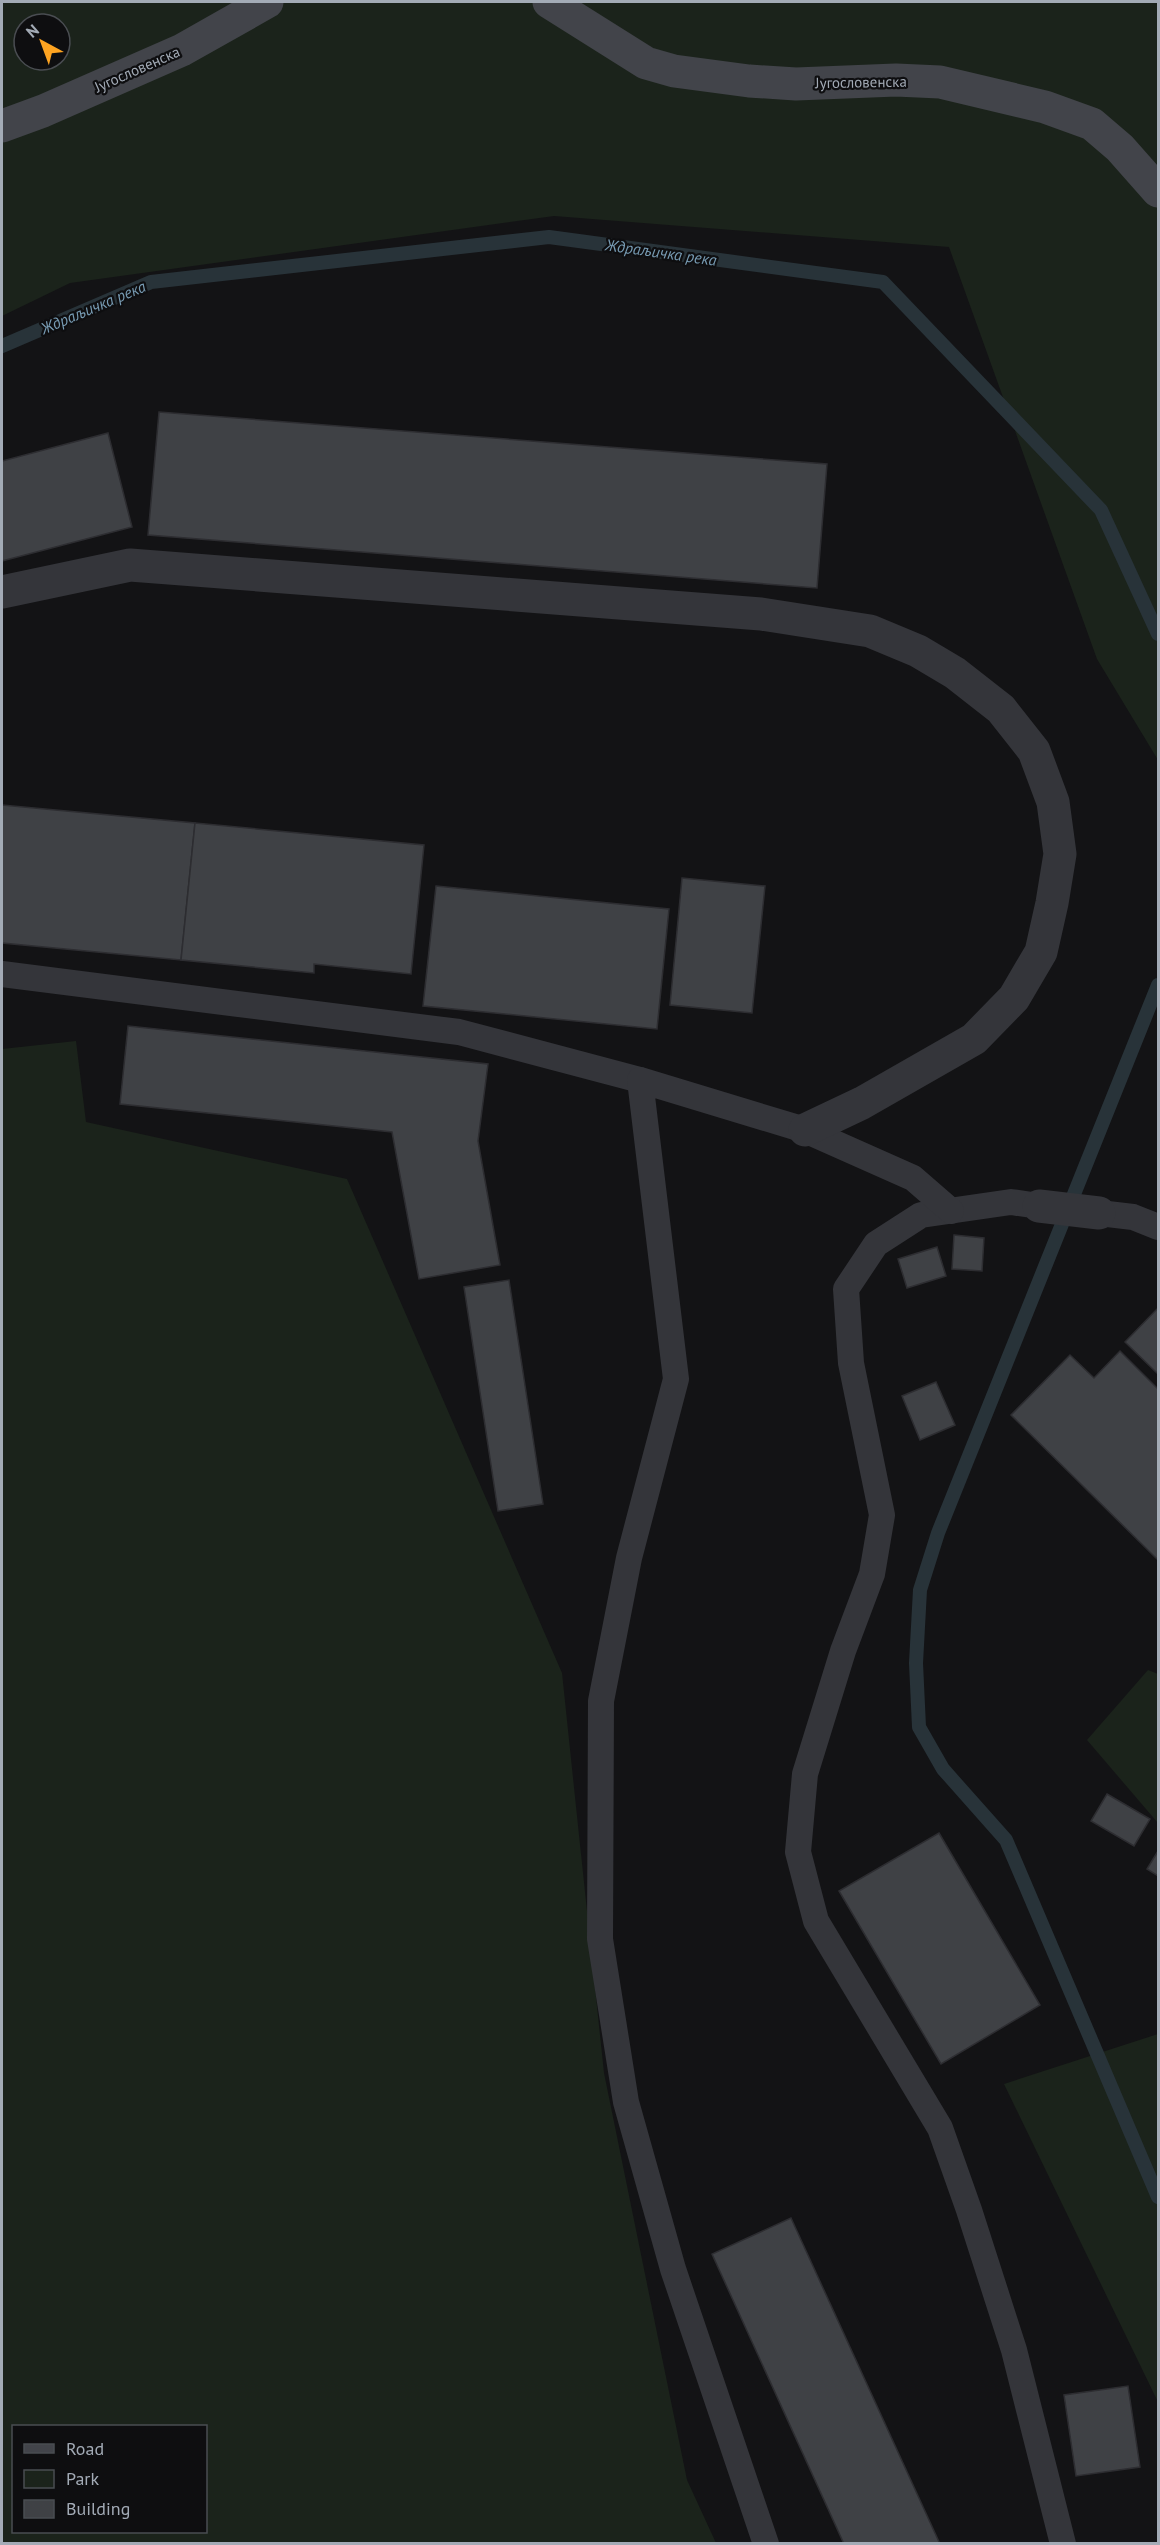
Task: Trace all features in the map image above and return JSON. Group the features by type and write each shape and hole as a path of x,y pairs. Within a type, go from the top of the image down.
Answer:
{"main road":[{"name":"Југословенска","path":"2,126 43,111 182,50 267,2"},
{"name":"Југословенска","path":"549,2 646,63 674,71 749,81 796,84 896,80 940,82 1045,107 1092,124 1120,148 1158,191"}],"street":[{"path":"2,592 130,565 760,614 870,631 918,651 955,673 1001,709 1034,751 1053,802 1060,854 1041,952 1014,998 974,1039 862,1104 804,1130"},
{"path":"1039,1206 1099,1213"}],"lane":[{"path":"2,974 459,1032 639,1080 804,1130 913,1178 951,1211"},
{"path":"639,1080 676,1378 629,1558 601,1701 600,1939 626,2102 673,2269 766,2544"},
{"path":"1039,1206 1011,1202 921,1215 876,1244 846,1289 851,1363 882,1515 873,1574 843,1651 805,1774 798,1852 816,1921 940,2128 1014,2350 1063,2544"},
{"path":"1099,1213 1132,1217 1158,1227"}],"green space":[{"path":"2,2 1158,2 1158,760 1097,659 949,247 554,216 70,283 2,316"},
{"path":"76,1041 86,1122 347,1179 562,1673 604,2073 687,2480 716,2543 2,2543 2,1049"},
{"path":"1148,1670 1158,1674 1158,1823 1087,1740"},
{"path":"1158,2034 1158,2402 1004,2084"}],"building":[{"path":"159,412 827,464 817,588 148,535"},
{"path":"108,433 132,527 2,561 2,461"},
{"path":"2,805 195,823 181,960 2,943"},
{"path":"195,823 424,845 411,974 314,964 314,973 181,960"},
{"path":"682,878 765,886 752,1013 670,1005"},
{"path":"436,886 669,909 657,1029 423,1006"},
{"path":"128,1026 488,1064 478,1141 500,1265 419,1279 392,1132 120,1104"},
{"path":"954,1235 984,1238 982,1271 952,1269"},
{"path":"937,1247 946,1276 907,1288 898,1259"},
{"path":"509,1280 543,1504 498,1511 464,1287"},
{"path":"1158,1308 1158,1374 1125,1342"},
{"path":"1120,1351 1158,1389 1158,1560 1011,1415 1070,1355 1094,1378"},
{"path":"936,1382 955,1425 920,1440 902,1396"},
{"path":"1107,1794 1150,1819 1134,1846 1091,1821"},
{"path":"939,1833 1040,2005 941,2064 839,1891"},
{"path":"1158,1851 1158,1876 1147,1869"},
{"path":"791,2218 940,2544 844,2544 712,2254"},
{"path":"1128,2386 1140,2467 1076,2476 1064,2395"}],"waterway":[{"name":"Ждраљичка река","path":"2,346 151,282 549,237 883,282 1101,510 1158,634"},
{"path":"1158,985 938,1533 920,1590 916,1663 919,1727 943,1769 1006,1840 1158,2197"}]}
